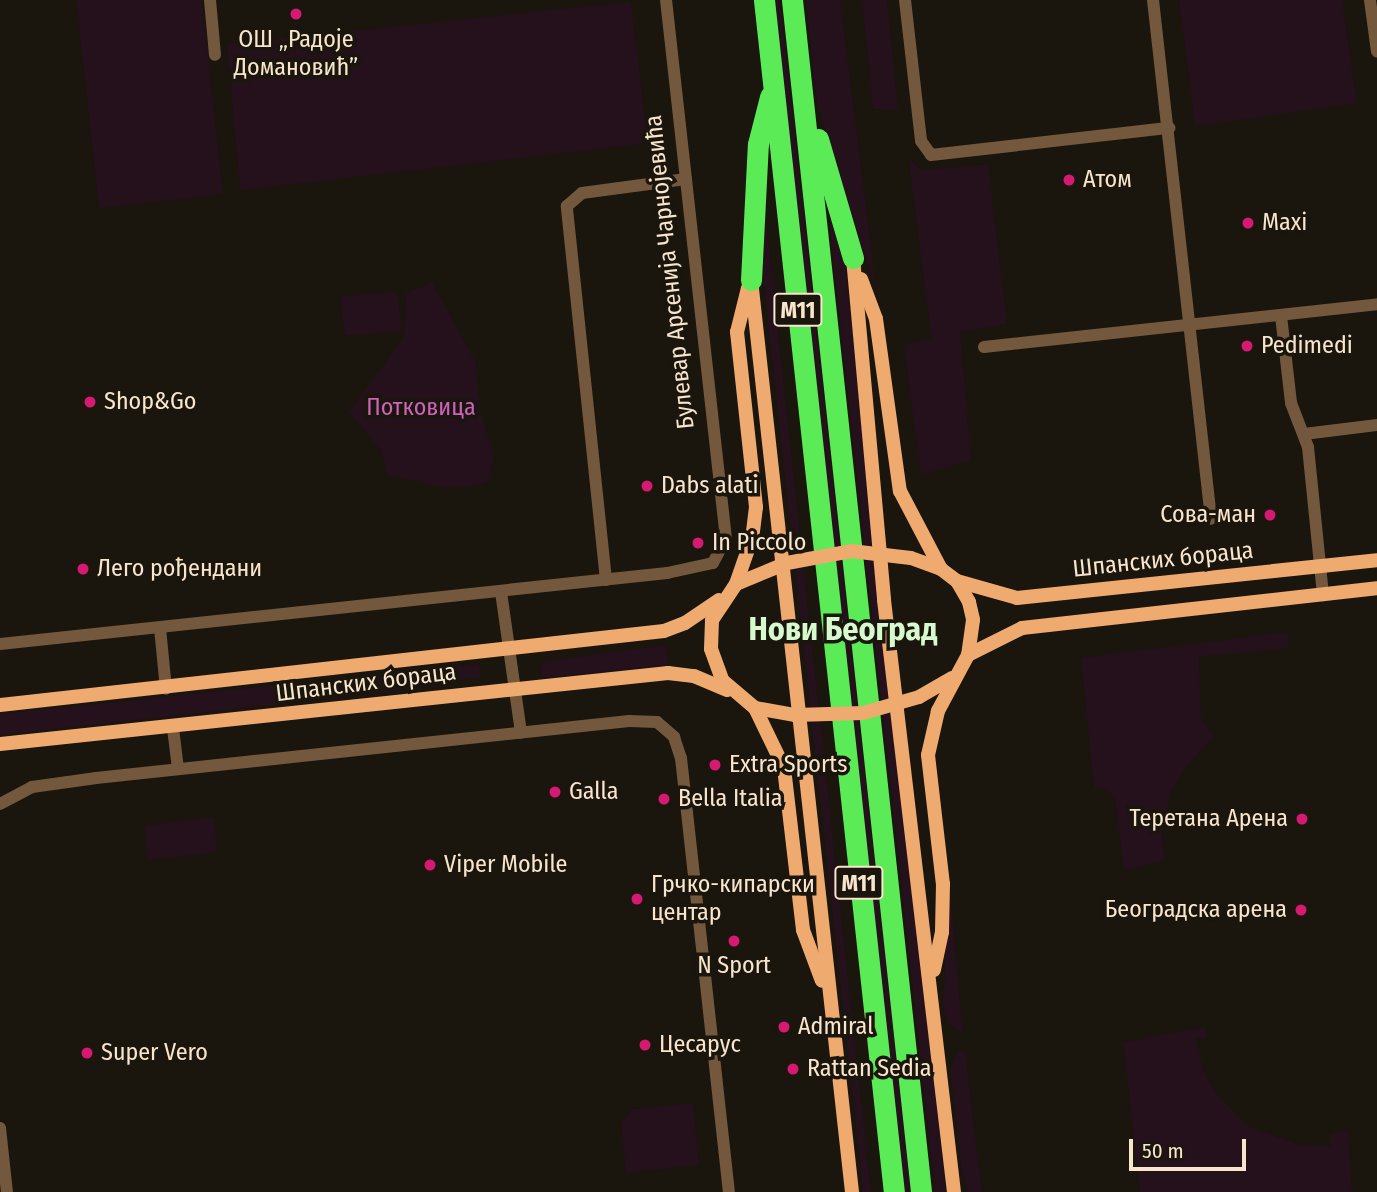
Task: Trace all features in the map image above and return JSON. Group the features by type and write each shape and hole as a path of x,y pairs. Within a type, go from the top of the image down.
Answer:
{"highway":[{"name":"M11","path":"764,0 894,1192"},
{"name":"M11","path":"792,0 921,1192"},
{"path":"800,71 853,258"},
{"path":"751,280 758,144 774,85"}],"street":[{"path":"209,0 215,55"},
{"name":"Булевар Арсенија Чарнојевића","path":"606,580 699,569 718,558 726,538 666,0"},
{"path":"905,0 921,141 931,155 1169,128"},
{"path":"1153,0 1211,519"},
{"path":"1370,0 1377,52"},
{"path":"0,644 606,580 567,206 582,193 686,180"},
{"path":"853,258 876,319 900,491 942,569"},
{"path":"853,258 884,600 954,1190"},
{"path":"736,584 752,538 756,507 737,332 751,280"},
{"path":"751,280 852,1192"},
{"path":"984,347 1377,304"},
{"path":"1281,316 1291,403 1304,434 1323,594"},
{"path":"1304,434 1377,425"},
{"path":"931,982 942,932 943,884 928,755 931,731 952,678 968,655 974,636 972,611 957,581 942,569 911,558 851,551 787,563 736,584 723,597 712,620 711,649 722,680 733,693 755,708 795,715 863,713 919,696 952,678"},
{"name":"Шпанских бораца","path":"957,581 1017,598 1377,560"},
{"path":"968,655 1022,628 1377,588"},
{"path":"501,592 521,733"},
{"name":"Шпанских бораца","path":"0,705 664,631 685,624 723,597"},
{"path":"160,628 166,688"},
{"name":"Шпанских бораца","path":"0,744 173,728 668,673 710,681 733,693"},
{"path":"755,708 784,768 803,930 830,1001"},
{"path":"0,804 32,787 178,769 650,721 665,727 677,742 729,1192"},
{"path":"173,728 178,769"},
{"path":"0,1128 7,1192"}],"green space":[{"path":"76,0 202,0 223,194 99,208"},
{"path":"770,0 780,0 911,1192 900,1192"},
{"path":"806,0 840,0 877,294 817,105"},
{"path":"862,0 887,0 898,110 873,109"},
{"path":"1179,0 1342,0 1357,103 1195,126"},
{"path":"631,2 648,143 240,190 227,44"},
{"path":"908,157 922,170 988,164 1007,324 960,332 971,460 921,475 904,344 932,339"},
{"path":"765,211 871,1192 863,1192 763,276"},
{"path":"828,212 845,267 946,1192 935,1192"},
{"name":"Потковица","path":"432,282 476,362 479,405 494,457 488,481 469,486 445,488 387,475 381,451 349,412 404,337 406,293"},
{"path":"397,291 402,331 345,336 340,297"},
{"path":"1288,632 1288,648 1199,657 1201,719 1214,736 1184,769 1172,790 1162,829 1164,861 1124,869 1115,798 1104,788 1094,788 1081,658"},
{"path":"666,645 668,665 542,678 541,662"},
{"path":"479,664 482,677 382,693 0,735 0,714"},
{"path":"213,817 218,852 148,860 144,826"},
{"path":"949,878 962,1033 946,1022 943,1005"},
{"path":"1206,1027 1207,1038 1196,1039 1205,1075 1218,1096 1250,1127 1302,1146 1331,1146 1329,1133 1348,1131 1352,1192 1140,1192 1123,1042"},
{"path":"959,1051 965,1051 982,1192 967,1192 961,1164 950,1069"},
{"path":"693,1103 699,1165 626,1173 621,1123 632,1109"}],"place":[{"name":"ОШ „Радоје Домановић”","path":"296,14"},
{"name":"Атом","path":"1069,180"},
{"name":"Maxi","path":"1248,223"},
{"name":"Pedimedi","path":"1247,346"},
{"name":"Shop&Go","path":"90,402"},
{"name":"Dabs alati","path":"647,486"},
{"name":"Сова-ман","path":"1270,515"},
{"name":"In Piccolo","path":"698,543"},
{"name":"Лего рођендани","path":"83,569"},
{"name":"Extra Sports","path":"715,765"},
{"name":"Galla","path":"555,792"},
{"name":"Bella Italia","path":"664,799"},
{"name":"Теретана Арена","path":"1302,819"},
{"name":"Viper Mobile","path":"430,865"},
{"name":"Грчко-кипарски центар","path":"637,899"},
{"name":"Београдска арена","path":"1301,910"},
{"name":"N Sport","path":"734,941"},
{"name":"Admiral","path":"784,1027"},
{"name":"Цесарус","path":"645,1045"},
{"name":"Super Vero","path":"87,1053"},
{"name":"Rattan Sedia","path":"793,1069"}],"district":[{"name":"Нови Београд","path":"843,629"}]}
